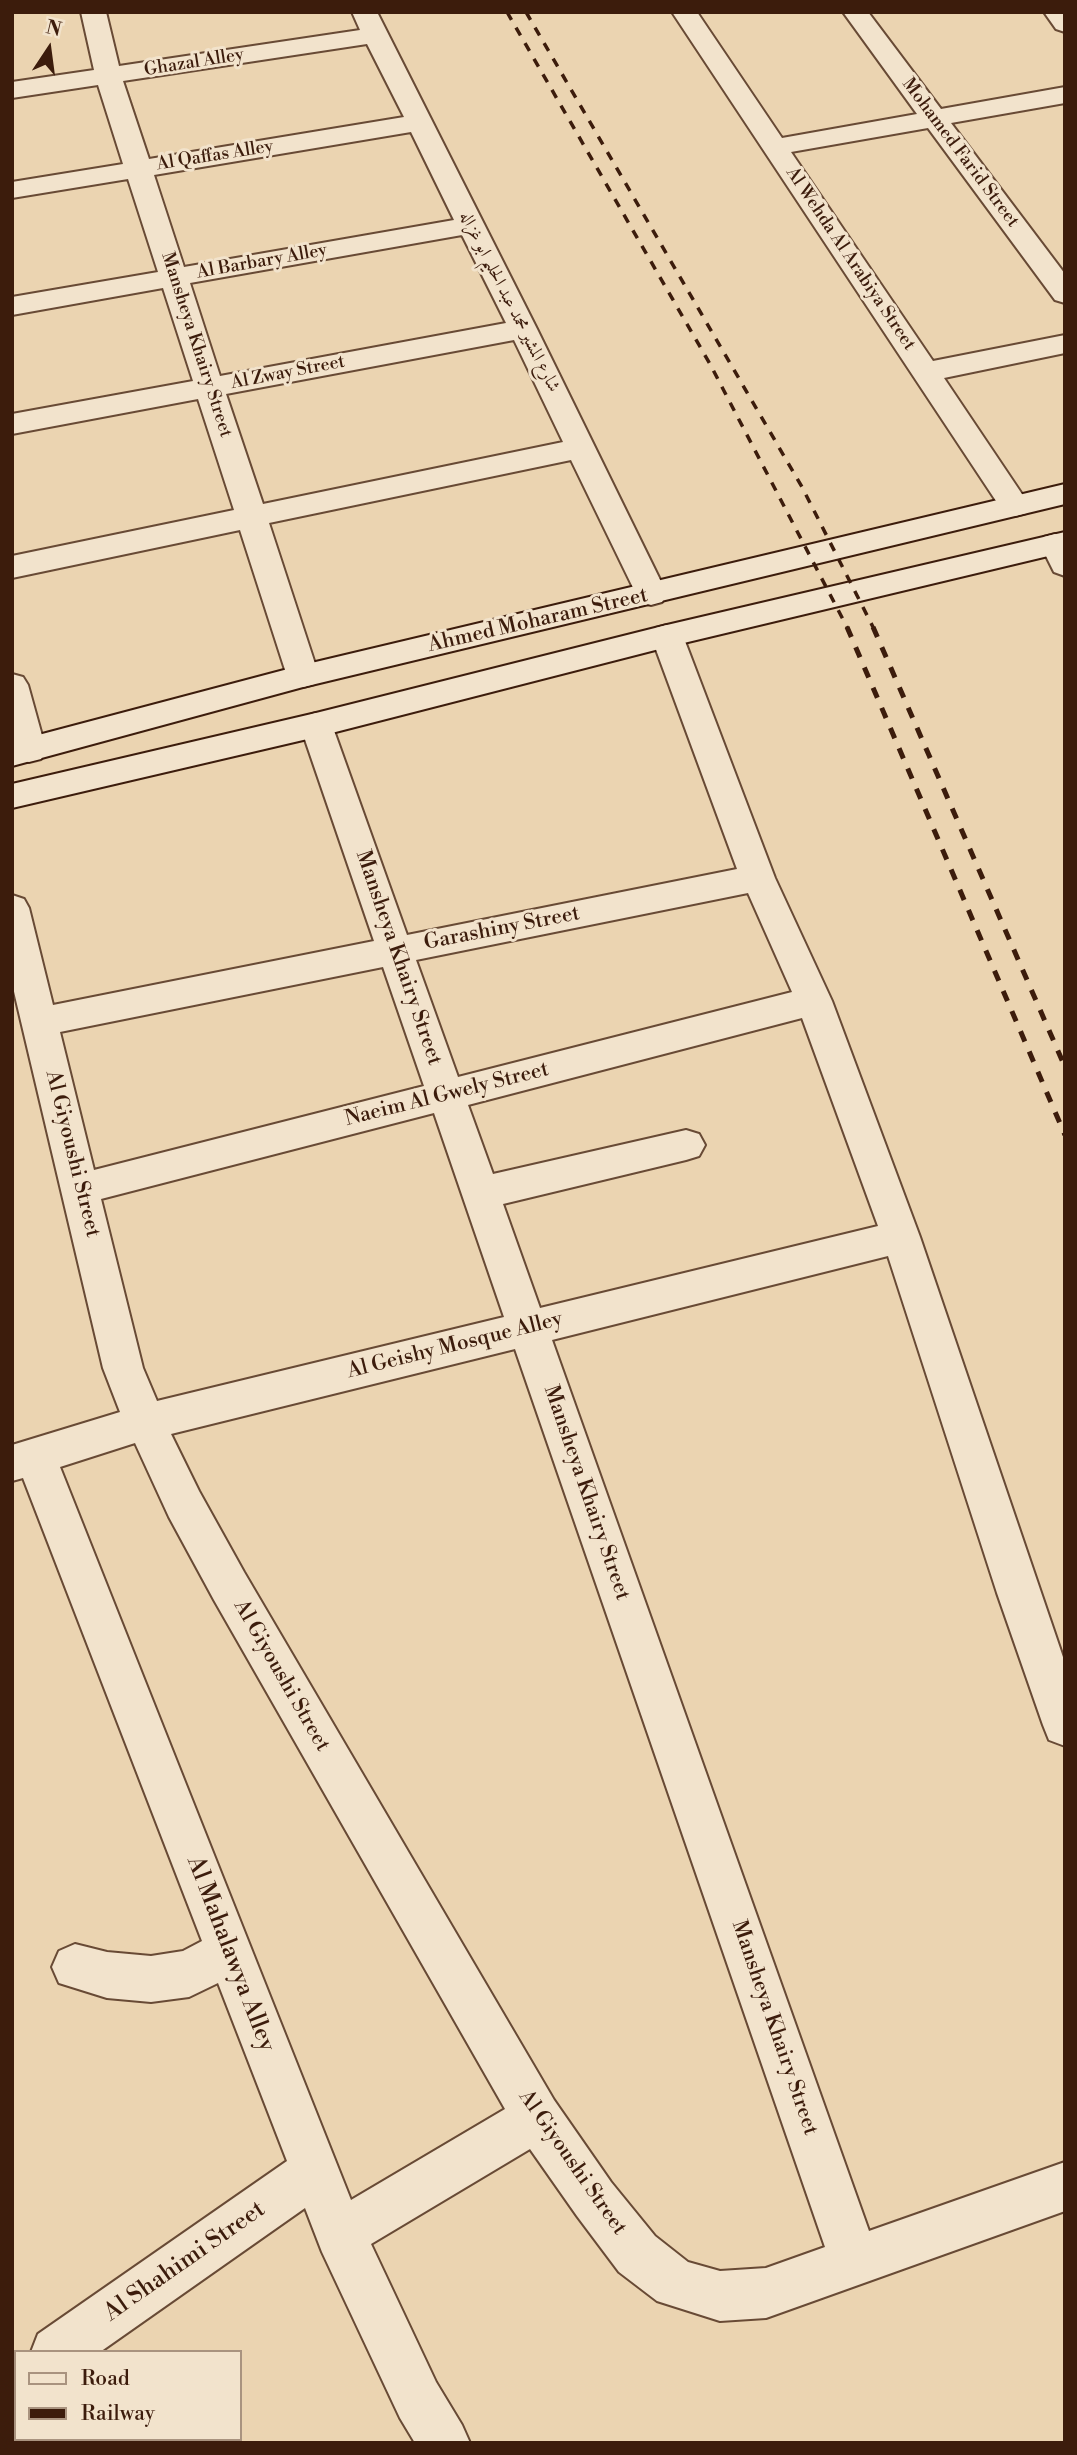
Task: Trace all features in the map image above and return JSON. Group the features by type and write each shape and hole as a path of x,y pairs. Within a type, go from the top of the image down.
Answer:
{"street":[{"name":"Mansheya Khairy Street","path":"93,12 108,75 303,676"},
{"name":"Al Wehda Al Arabiya Street","path":"684,12 1015,506"},
{"name":"Mohamed Farid Street","path":"855,12 1065,294"},
{"path":"1056,12 1065,24"},
{"name":"Ghazal Alley","path":"12,90 108,75 370,24"},
{"name":"شارع المشير محمد عبد الحليم ابو غزاله","path":"370,24 523,329 651,594"},
{"path":"776,147 1065,94"},
{"name":"Al Qaffas Alley","path":"12,190 418,123"},
{"name":"Al Barbary Alley","path":"12,306 470,225"},
{"name":"Al Zway Street","path":"12,424 523,329"},
{"path":"926,372 1065,344"},
{"path":"12,567 581,448"},
{"name":"Ahmed Moharam Street","path":"21,752 303,676 1065,494"},
{"name":"Ahmed Moharam Street","path":"12,796 316,726 667,636 1061,550"},
{"path":"667,636 758,878 814,1001 901,1237 1018,1593 1065,1725"},
{"path":"12,685 21,752"},
{"name":"Mansheya Khairy Street","path":"316,726 855,2261"},
{"name":"Garashiny Street","path":"29,1009 396,950 758,878"},
{"name":"Al Giyoushi Street","path":"12,908 29,1009 80,1189 123,1368 145,1422 184,1504 229,1586 537,2117 637,2253 675,2283 720,2296 766,2292 1065,2186"},
{"name":"Naeim Al Gwely Street","path":"80,1189 814,1001"},
{"path":"481,1194 686,1146"},
{"name":"Al Geishy Mosque Alley","path":"24,1460 145,1422 901,1237"},
{"name":"Al Mahalawya Alley","path":"24,1460 230,1951 340,2234 418,2399 444,2443"},
{"path":"75,1967 107,1975 151,1979 189,1974 230,1951"},
{"path":"340,2234 537,2117"},
{"name":"Al Shahimi Street","path":"59,2350 314,2172"}],"railway":[{"path":"507,12 710,364 847,627"},
{"path":"526,12 802,487 873,627"},
{"path":"847,627 1065,1135"},
{"path":"873,627 1065,1067"}]}
